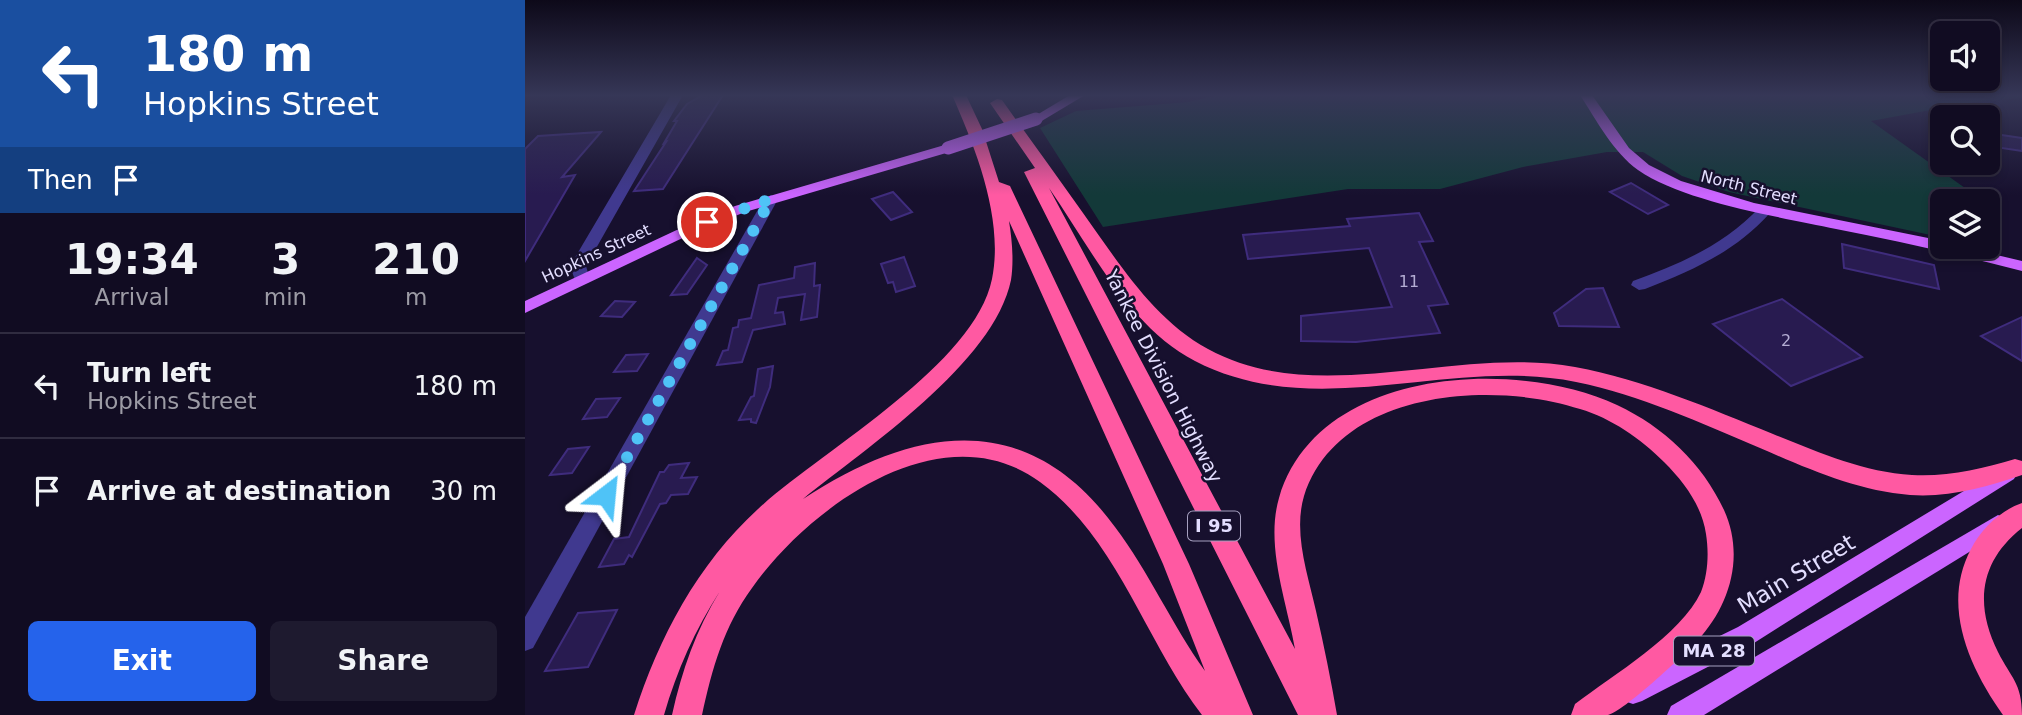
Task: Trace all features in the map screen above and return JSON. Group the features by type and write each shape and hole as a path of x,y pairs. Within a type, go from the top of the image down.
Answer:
{"highway":[{"path":"649,715 659,679 682,629 712,579 736,548 795,490 943,370 968,345 988,317 1002,278 1003,242 999,210 973,128"},
{"name":"I 95","path":"975,128 1176,564 1238,715"},
{"name":"Yankee Division Highway","path":"1010,128 1314,715"},
{"path":"1016,128 1109,262 1146,307 1179,341 1220,364 1261,376 1323,382 1375,380 1459,370 1548,370 1640,392 1818,463 1871,479 1912,485 1941,484 1974,481 2018,466"},
{"path":"1322,715 1290,559 1288,517 1301,472 1329,434 1347,420 1372,408 1404,398 1456,390 1505,388 1541,391 1579,399 1638,428 1663,447 1690,474 1711,508 1719,530 1719,572 1706,609 1685,634 1587,715"},
{"path":"687,715 698,672 727,605 753,566 781,533 817,500 861,473 906,457 957,449 993,452 1022,461 1048,474 1075,496 1098,524 1180,661 1221,715"},
{"path":"2021,715 1994,675 1980,646 1970,592 1975,566 1987,542 2022,511"}],"main road":[{"name":"Hopkins Street","path":"525,308 686,232 771,199 948,148 1006,128"},
{"name":"North Street","path":"1607,128 1616,142 1644,168 1691,190 1765,210 1930,243"},
{"name":"North Street","path":"1995,259 2022,266"},
{"name":"Main Street","path":"1587,715 1747,635 2018,466"},
{"name":"MA 28","path":"1680,715 2022,511"}],"street":[{"path":"582,280 578,266 658,128"},
{"path":"525,640 771,199"},
{"path":"1639,285 1718,253 1743,234 1765,210"}],"green space":[{"path":"1040,128 1881,128 1930,163 1930,175 1947,175 1965,188 1930,189 1930,235 1729,192 1682,176 1643,152 1607,152 1523,167 1440,189 1348,189 1103,227"}],"building":[{"path":"673,128 702,128 663,189 634,191 666,142 664,143"},
{"path":"601,132 562,177 575,175 525,261 525,149 538,136"},
{"path":"2000,135 2022,138 2022,151 2000,148"},
{"path":"1631,183 1668,205 1648,214 1610,192"},
{"path":"893,192 912,212 891,220 872,199"},
{"path":"1419,213 1433,241 1419,242 1448,304 1428,306 1440,333 1356,342 1301,341 1301,316 1392,307 1369,248 1248,259 1243,235 1350,226 1347,219"},
{"path":"1842,244 1934,265 1939,289 1844,268"},
{"path":"904,257 915,286 896,292 893,282 888,283 881,264"},
{"path":"697,258 707,265 687,294 671,295"},
{"path":"815,263 814,286 820,285 817,317 801,320 805,294 778,298 775,313 783,312 785,324 753,330 742,362 717,365 723,351 728,350 733,328 738,327 739,320 751,318 759,285 794,278 795,267"},
{"path":"1603,288 1619,327 1559,326 1554,313 1586,289"},
{"path":"1782,299 1862,357 1791,386 1713,324"},
{"path":"615,301 635,302 622,317 601,316"},
{"path":"2022,317 2022,361 1981,336"},
{"path":"648,354 637,371 614,372 626,355"},
{"path":"773,366 770,387 756,423 751,422 751,419 739,420 754,396 758,369"},
{"path":"620,398 607,417 583,419 596,399"},
{"path":"589,447 572,473 550,475 568,449"},
{"path":"689,463 681,478 697,477 688,494 671,495 666,503 660,504 632,557 629,555 624,564 599,567 614,539 629,537 660,472 664,472 669,465"},
{"path":"617,610 588,667 545,671 578,613"}],"route":[{"path":"606,495 771,199 707,222"}]}
